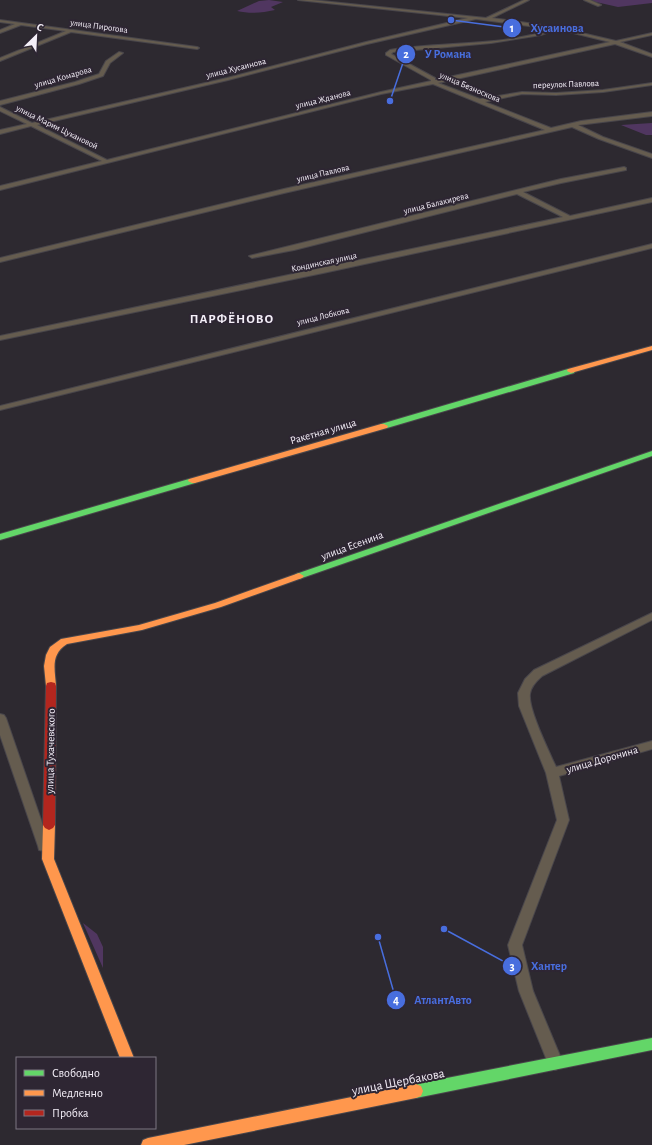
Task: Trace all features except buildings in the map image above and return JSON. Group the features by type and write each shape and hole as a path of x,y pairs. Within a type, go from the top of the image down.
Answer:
{"street":[{"path":"300,0 487,19 556,28 616,42 652,56"},
{"path":"487,19 527,0"},
{"path":"586,0 599,4"},
{"name":"улица Хусаинова","path":"0,132 30,123 228,79 366,43 475,18"},
{"name":"улица Пирогова","path":"0,21 197,48"},
{"path":"0,32 22,24"},
{"name":"улица Безноскова","path":"550,130 433,82 433,79 388,54 392,51 498,41 541,34 556,28"},
{"path":"0,60 72,30"},
{"name":"улица Жданова","path":"0,188 381,93 652,34"},
{"name":"улица Комарова","path":"0,103 77,83 101,75 104,66 111,58 121,53"},
{"name":"переулок Павлова","path":"480,101 522,93 556,94 632,88 652,84"},
{"name":"улица Марии Цукановой","path":"0,109 106,161"},
{"name":"улица Павлова","path":"0,260 291,189 550,130 573,125 652,114"},
{"path":"573,125 600,138 652,156"},
{"name":"улица Балакирева","path":"252,256 294,248 518,192 624,169"},
{"path":"518,192 569,218"},
{"name":"Кондинская улица","path":"0,338 323,271 652,200"},
{"name":"улица Лобкова","path":"0,408 652,246"},
{"name":"Ракетная улица","path":"0,537 652,348"},
{"name":"улица Есенина","path":"56,644 139,628 218,605 652,453"},
{"path":"555,1063 532,1009 518,966 515,945 562,820 552,773 525,706 524,693 529,682 538,673 652,616"},
{"name":"улица Тухачевского","path":"48,859 51,687 49,655 56,644"},
{"name":"улица Тухачевского","path":"0,718 48,859 127,1057"},
{"name":"улица Доронина","path":"552,773 652,745"},
{"name":"улица Щербакова","path":"151,1144 652,1044"},
{"path":"149,1129 151,1144"}],"shaded area":[{"path":"269,0 283,2 271,7 275,10 270,11 251,13 237,11 259,1"},
{"path":"587,0 652,0 652,3 618,7"},
{"path":"652,123 652,135 646,135 621,125"},
{"path":"83,923 97,934 103,947 103,968"}],"traffic: fast":[{"path":"384,426 571,371"},
{"path":"299,576 652,453"},
{"path":"0,537 192,481"},
{"path":"416,1091 652,1044"}],"traffic: slow":[{"path":"571,371 652,348"},
{"path":"192,481 384,426"},
{"path":"51,686 49,666 51,655 53,650 64,641 139,628 218,605 299,576"},
{"path":"49,825 48,859 127,1057"},
{"path":"148,1145 416,1091"}],"traffic: jam":[{"path":"49,825 51,686"}],"place":[{"name":"Хусаинова","path":"451,20"},
{"name":"У Романа","path":"390,101"},
{"name":"Хантер","path":"444,929"},
{"name":"АтлантАвто","path":"378,937"}],"district":[{"name":"ПАРФЁНОВО","path":"232,318"}]}
